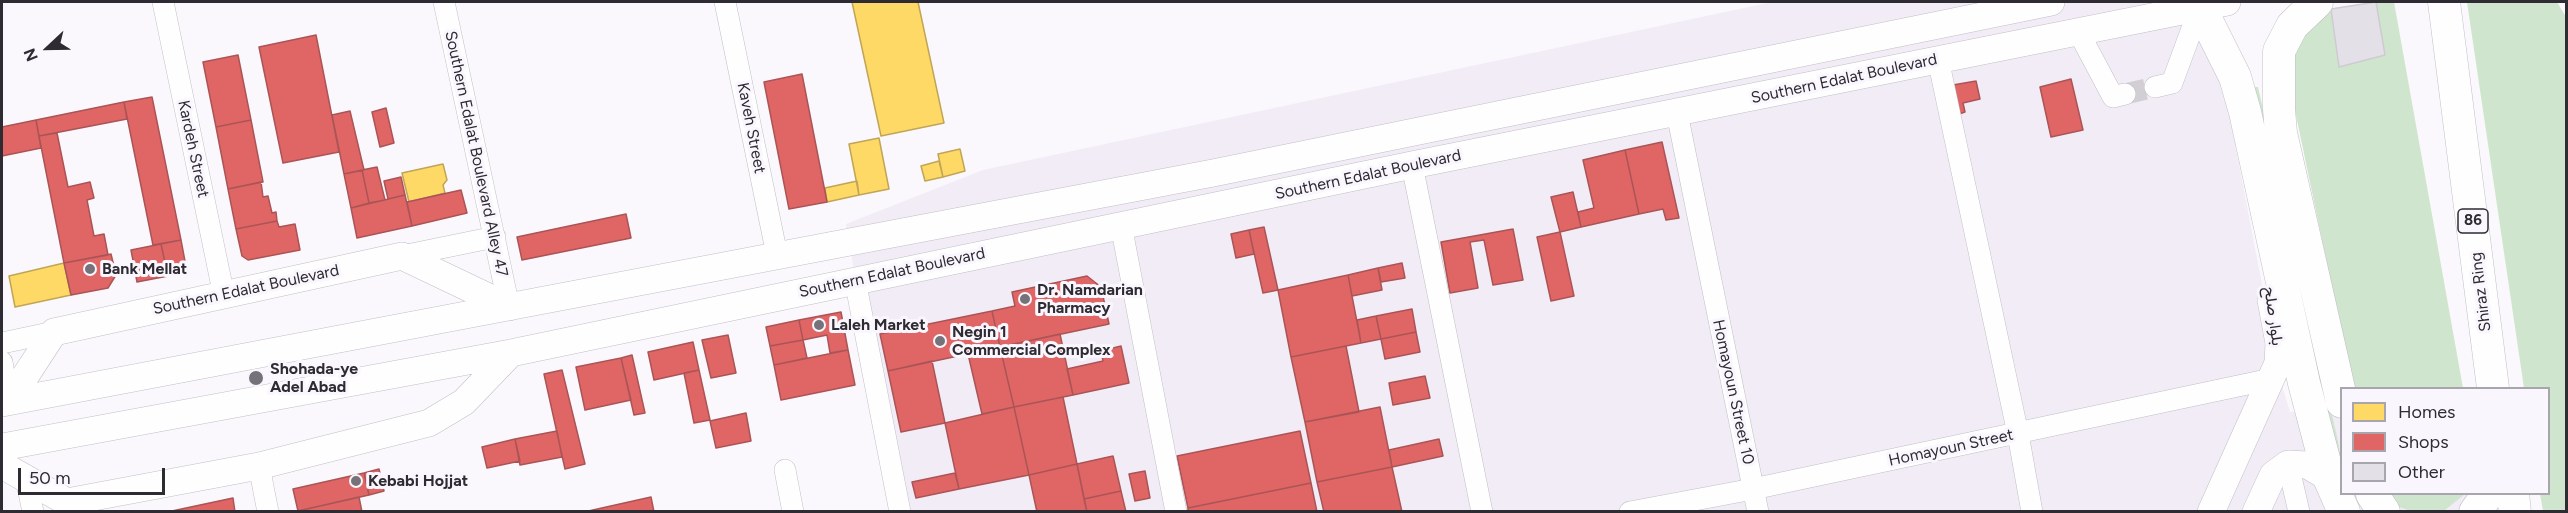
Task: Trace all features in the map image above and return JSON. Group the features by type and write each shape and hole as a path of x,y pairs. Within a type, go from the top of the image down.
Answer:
{"highway":[{"path":"2317,2 2292,26 2279,51 2279,109 2281,134 2340,393"},
{"name":"Shiraz Ring","path":"2444,2 2493,387"},
{"path":"2213,4 2253,144 2304,383 2329,478 2344,512"},
{"path":"2373,495 2384,512"},
{"path":"2475,512 2487,495"},
{"path":"2512,495 2515,512"}],"main road":[{"name":"Southern Edalat Boulevard","path":"5,402 1213,173 2003,6 2051,2"},
{"name":"Southern Edalat Boulevard","path":"2,447 511,352 1412,165 1938,59 2079,33 2213,4"},
{"name":"بلوار صلح","path":"2211,512 2278,363 2279,343 2256,208 2253,144"},
{"path":"1213,173 1219,205"},
{"name":"Southern Edalat Boulevard","path":"54,332 402,256"},
{"path":"402,256 509,307"},
{"path":"5,402 54,332"},
{"path":"2,465 67,502 259,466 429,423 464,402 511,352"},
{"path":"2256,512 2273,475 2288,464 2307,465 2329,478"}],"street":[{"name":"Kardeh Street","path":"163,2 224,296"},
{"name":"Southern Edalat Boulevard Alley 47","path":"444,2 509,307"},
{"name":"Kaveh Street","path":"725,2 777,255"},
{"path":"2155,87 2172,83 2213,4"},
{"path":"2079,33 2113,97 2126,94"},
{"path":"1938,59 2018,434 2032,512"},
{"name":"Homayoun Street 10","path":"1677,113 1712,295 1758,512"},
{"path":"1412,165 1482,512"},
{"path":"1121,225 1176,512"},
{"path":"402,256 495,237"},
{"path":"855,280 900,512"},
{"path":"2,343 54,332"},
{"path":"2,362 5,402"},
{"name":"Homayoun Street","path":"1630,512 1753,489 2271,379"},
{"path":"2288,464 2299,512"},
{"path":"259,466 267,512"},
{"path":"785,470 793,512"},
{"path":"26,478 33,512"}],"shaded area":[{"path":"1772,2 2208,2 2280,379 2290,412 2340,410 2340,495 2474,495 2478,511 895,511 846,224 983,170"}],"green space":[{"path":"2375,2 2394,2 2463,387 2353,387 2288,77 2290,53 2323,11"},
{"path":"2467,2 2557,2 2566,17 2566,511 2543,511 2540,495 2550,495 2550,387 2524,387"},
{"path":"2252,87 2258,87 2338,441 2340,478"},
{"path":"2387,495 2464,495 2445,510 2437,512 2411,511 2396,506"}],"building: Homes":[{"path":"852,2 918,2 944,123 881,136"},
{"path":"879,138 889,189 859,195 849,144"},
{"path":"960,149 965,171 943,177 938,154"},
{"path":"939,161 943,177 925,181 921,166"},
{"path":"443,164 447,180 443,185 445,193 409,202 402,173"},
{"path":"857,181 859,195 827,202 825,188"},
{"path":"64,263 71,295 15,307 9,276"}],"building: Shops":[{"path":"316,35 339,152 283,163 259,47"},
{"path":"238,55 251,120 216,127 203,62"},
{"path":"802,74 827,202 789,209 764,82"},
{"path":"2071,79 2083,130 2051,137 2040,87"},
{"path":"1976,81 1980,99 1963,103 1965,112 1959,114 1953,85"},
{"path":"152,97 181,240 153,245 124,102"},
{"path":"124,102 127,119 39,136 36,120"},
{"path":"386,108 394,143 380,147 372,112"},
{"path":"350,111 364,170 344,174 332,115"},
{"path":"36,120 41,148 2,156 2,127"},
{"path":"251,120 263,182 228,189 216,127"},
{"path":"57,133 68,187 90,182 94,198 87,200 94,236 104,234 108,255 64,263 39,136"},
{"path":"1662,142 1679,218 1666,220 1663,209 1639,214 1625,150"},
{"path":"1625,150 1639,214 1581,227 1578,212 1594,208 1583,160"},
{"path":"377,167 385,200 369,203 362,170"},
{"path":"362,170 369,203 351,208 344,174"},
{"path":"401,177 405,195 388,199 384,181"},
{"path":"261,182 263,197 268,196 272,213 276,212 277,221 236,229 228,189"},
{"path":"461,190 467,213 412,226 407,202"},
{"path":"1573,192 1581,227 1560,232 1551,197"},
{"path":"405,195 412,226 357,238 351,208"},
{"path":"626,214 631,238 522,260 517,237"},
{"path":"277,221 279,227 295,224 300,250 248,260 242,256 236,229"},
{"path":"1264,227 1278,290 1263,293 1249,230"},
{"path":"1513,229 1523,280 1493,285 1484,240 1470,242 1478,288 1450,293 1441,242"},
{"path":"1249,230 1254,254 1236,258 1231,234"},
{"path":"1560,232 1574,296 1551,301 1537,237"},
{"path":"181,240 187,272 168,276 161,244"},
{"path":"161,244 168,276 137,282 131,250"},
{"name":"Bank Mellat","path":"111,254 116,275 108,288 71,295 64,263"},
{"path":"1402,263 1405,278 1381,282 1378,268"},
{"path":"1378,268 1382,290 1352,296 1348,275"},
{"path":"1348,275 1361,343 1291,357 1278,290"},
{"path":"1087,276 1101,287 1109,324 1000,347 992,311 1015,306 1012,292"},
{"path":"1412,309 1416,332 1381,339 1376,316"},
{"name":"Negin 1 Commercial Complex","path":"992,311 1000,347 888,371 880,334"},
{"path":"841,312 848,350 830,353 827,335 803,340 799,320"},
{"path":"1376,316 1381,339 1361,343 1357,320"},
{"path":"799,320 803,340 770,346 766,327"},
{"path":"1416,332 1420,352 1385,359 1381,339"},
{"path":"1060,334 1073,395 1014,407 1000,347"},
{"path":"728,335 736,373 711,378 702,340"},
{"path":"803,340 807,358 774,365 770,346"},
{"path":"693,342 699,370 654,380 648,352"},
{"path":"1121,346 1129,383 1073,395 1067,369 1103,361 1101,351"},
{"path":"1346,346 1359,412 1305,422 1291,357"},
{"path":"1000,347 1014,407 982,414 968,354"},
{"path":"848,350 855,385 781,400 774,365"},
{"path":"632,355 645,413 634,415 621,358"},
{"path":"621,358 631,400 585,410 576,367"},
{"path":"932,361 945,423 901,432 888,371"},
{"path":"562,370 585,464 565,469 544,374"},
{"path":"699,370 710,420 694,423 684,373"},
{"path":"1425,376 1430,398 1393,405 1389,383"},
{"path":"1063,397 1077,464 1029,475 1014,407"},
{"path":"1014,407 1029,475 959,489 945,423"},
{"path":"1380,407 1392,467 1317,482 1305,422"},
{"path":"746,413 751,441 716,448 710,421"},
{"path":"557,431 562,457 520,465 515,439"},
{"path":"1300,431 1311,483 1188,508 1177,456"},
{"path":"515,439 520,461 487,468 482,447"},
{"path":"1439,439 1443,456 1392,467 1389,450"},
{"path":"1113,456 1121,491 1084,499 1077,464"},
{"path":"1077,464 1087,512 1037,512 1029,475"},
{"path":"1392,467 1402,512 1324,512 1317,482"},
{"path":"379,469 384,491 369,495 364,473"},
{"path":"1145,471 1150,498 1135,501 1129,474"},
{"path":"364,473 369,495 298,511 293,489"},
{"path":"955,473 959,489 916,498 912,482"},
{"path":"1311,483 1317,512 1188,512 1188,508"},
{"path":"1121,491 1126,512 1087,512 1084,499"},
{"path":"359,497 362,512 298,511"},
{"path":"651,497 654,512 584,512"},
{"path":"233,498 235,512 172,512 172,511"}],"building: Other":[{"path":"2376,2 2385,55 2339,67 2331,9"}],"tunnel":[{"path":"2125,94 2155,87"}],"place":[{"name":"Bank Mellat","path":"90,269"},
{"name":"Dr. Namdarian Pharmacy","path":"1025,299"},
{"name":"Laleh Market","path":"819,325"},
{"name":"Negin 1 Commercial Complex","path":"940,341"},
{"name":"Shohada-ye Adel Abad","path":"256,378"},
{"name":"Kebabi Hojjat","path":"356,481"}]}
